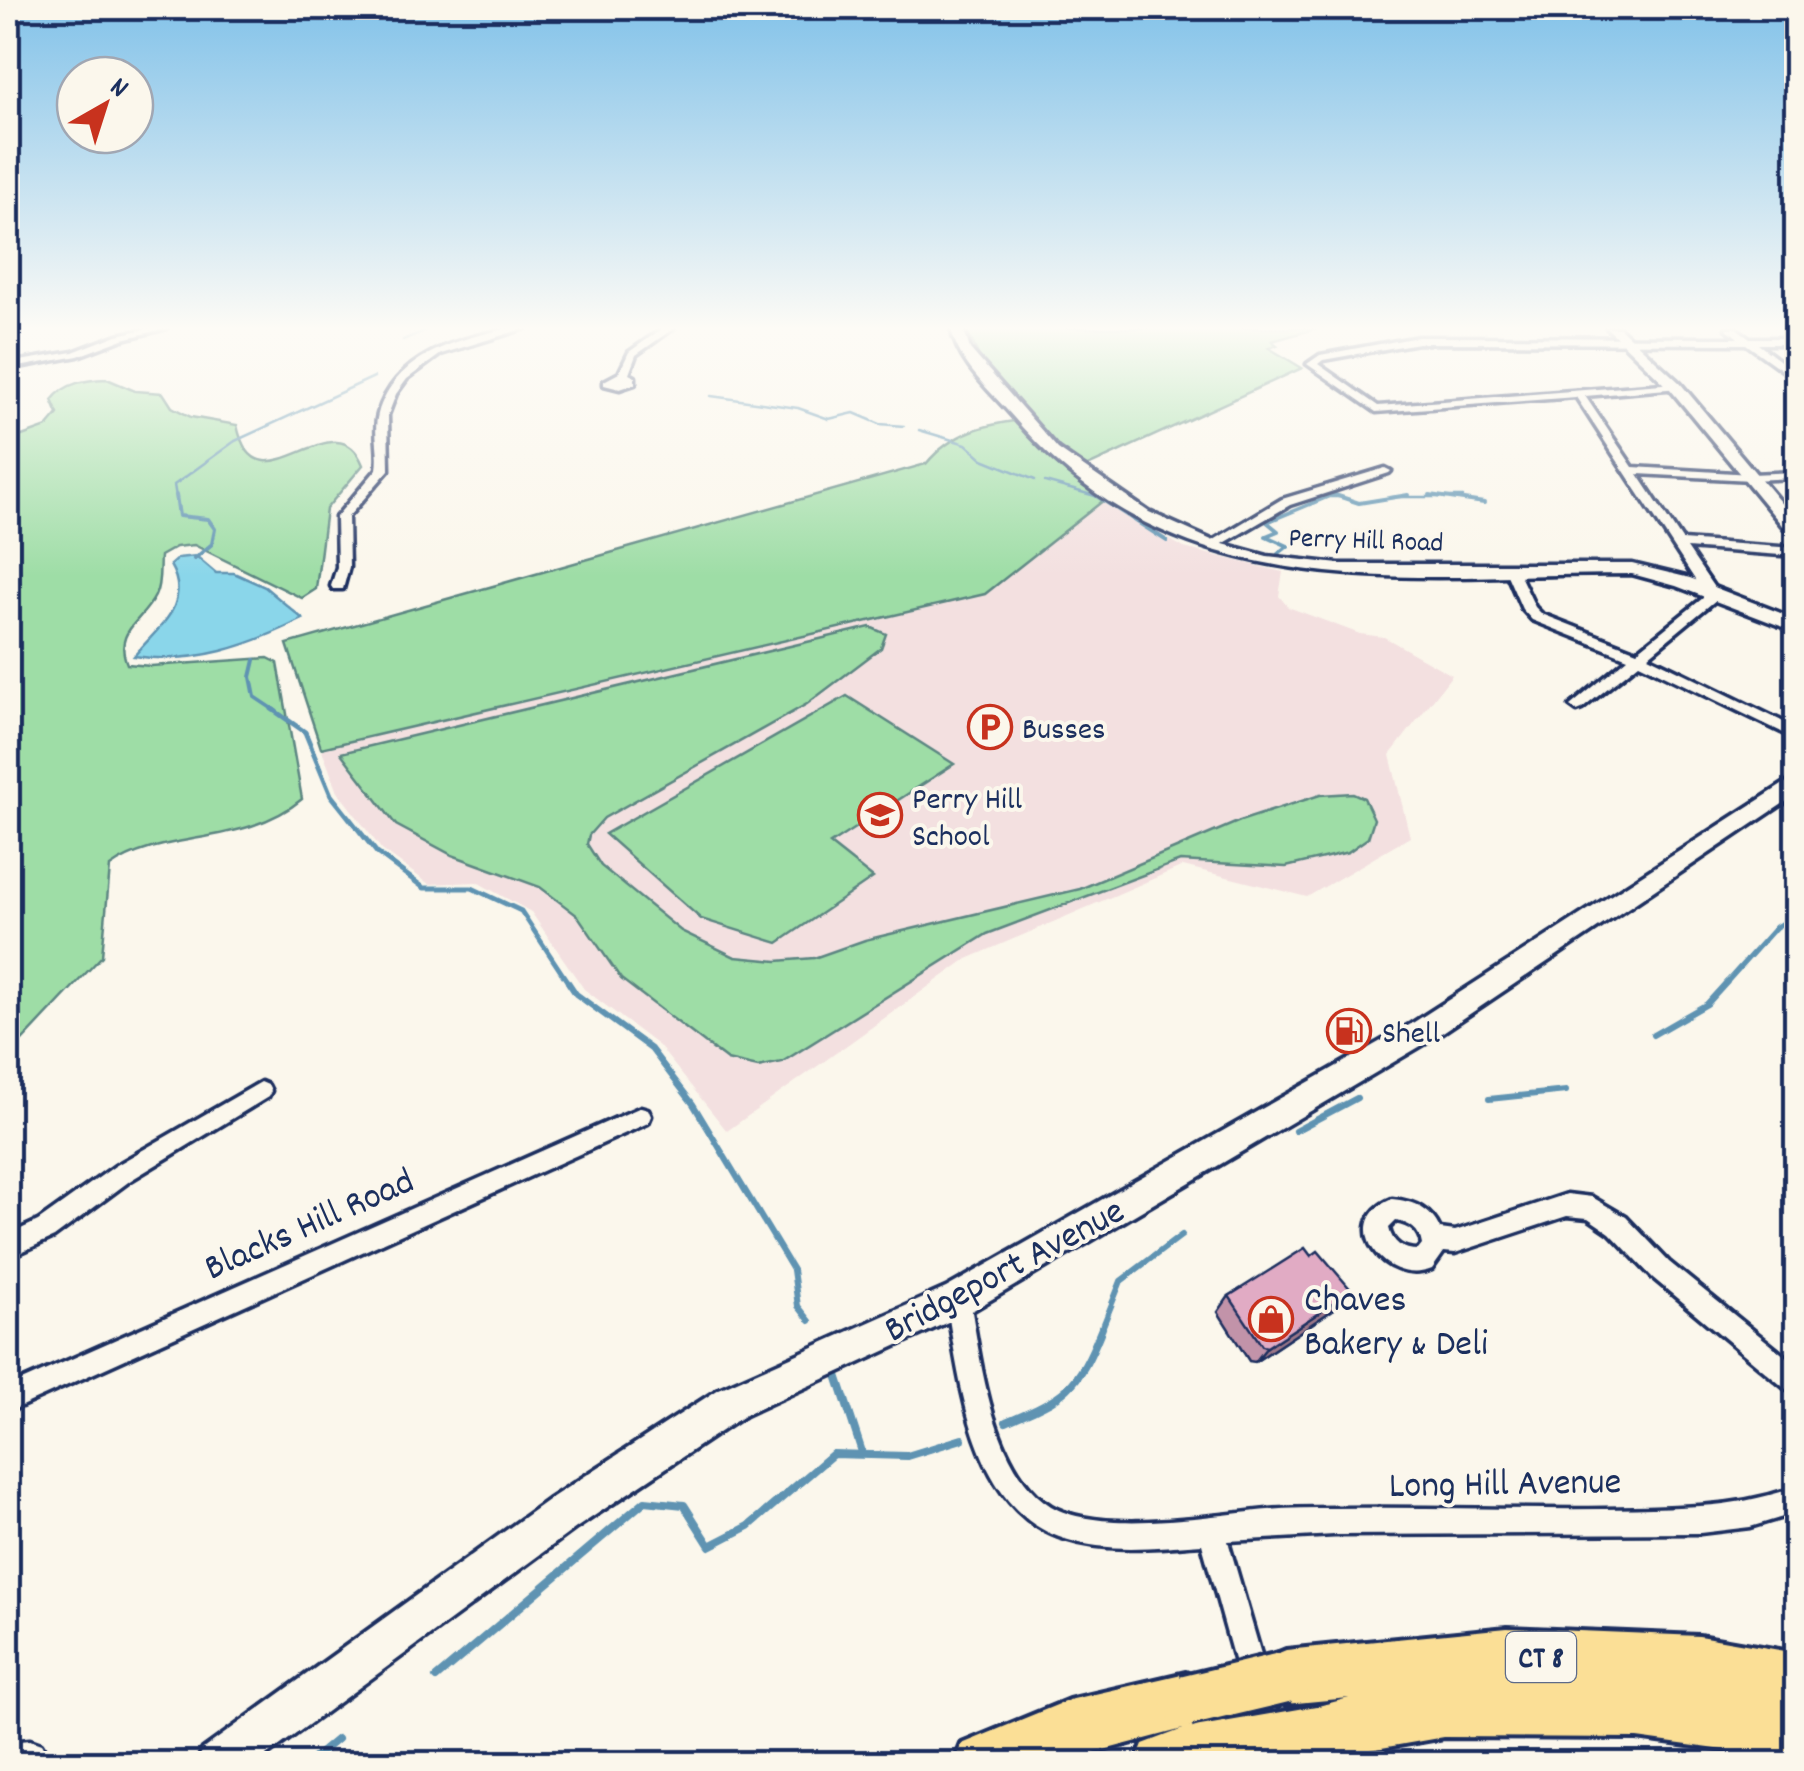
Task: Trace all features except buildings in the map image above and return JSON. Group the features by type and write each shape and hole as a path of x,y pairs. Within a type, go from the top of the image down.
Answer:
{"highway":[{"name":"CT 8","path":"1184,1738 1286,1678 1507,1655 1699,1663 1796,1680"},
{"name":"CT 8","path":"982,1764 1068,1728 1298,1747 1464,1709 1636,1710 1796,1732"}],"street":[{"path":"338,586 342,517 383,470 382,418 386,411"},
{"name":"Perry Hill Road","path":"1016,411 1052,452 1143,516 1210,546 1313,568 1632,570 1710,592 1796,626"},
{"path":"1576,706 1634,655 1710,599 1710,592 1682,544 1590,411"},
{"path":"1696,411 1796,531"},
{"path":"1630,470 1751,477 1796,475"},
{"path":"1210,546 1286,502 1385,471"},
{"path":"1682,544 1796,552"},
{"path":"1510,568 1528,610 1537,617 1634,655 1796,734"},
{"name":"Bridgeport Avenue","path":"218,1764 562,1514 732,1402 958,1300 1464,1006 1796,784"},
{"path":"8,1248 46,1229 123,1173 261,1092"},
{"name":"Blacks Hill Road","path":"8,1400 641,1116"},
{"path":"1434,1240 1455,1242 1567,1206 1592,1208 1618,1224 1661,1270 1796,1381"},
{"name":"Long Hill Avenue","path":"958,1300 974,1382 998,1464 1018,1496 1042,1517 1083,1528 1212,1532 1294,1522 1669,1520 1746,1514 1796,1500"},
{"path":"1212,1532 1298,1747"},
{"path":"8,1756 30,1756 38,1764"}],"shaded area":[{"name":"Perry Hill School","path":"1104,500 1184,548 1283,572 1279,596 1288,607 1360,634 1384,637 1452,675 1390,755 1410,837 1307,897 1183,866 967,959 727,1131 659,1046 584,989 531,912 477,882 429,884 382,850 338,792 321,748 985,594"}],"green space":[{"path":"57,411 179,411 191,417 237,425 247,451 261,460 278,460 335,442 351,447 363,465 326,509 316,589 302,598 194,545 176,547 160,556 155,596 126,635 127,664 151,666 268,658 278,663 302,799 255,825 154,848 110,867 102,956 8,1056 8,441 47,427"},
{"path":"1021,411 1209,411 1070,474 1104,500 985,594 321,748 287,644 926,464 948,444 972,431 1028,419"},
{"path":"870,627 886,634 881,648 807,704 604,818 589,835 587,844 601,866 681,931 735,957 777,961 814,958 865,940 1080,889 1240,821 1320,795 1353,793 1364,798 1374,819 1368,838 1348,852 1286,867 1180,861 987,934 782,1062 758,1067 727,1060 621,979 578,916 540,887 452,855 396,825 341,753"},
{"path":"847,696 954,764 830,844 873,878 778,943 701,919 605,834"}],"water":[{"path":"196,556 216,573 234,573 265,587 303,619 221,651 179,658 134,656 175,603 178,591 170,565 178,558"}],"waterway":[{"path":"176,497 174,485 235,441 301,411"},
{"path":"805,411 829,419 854,413 880,424 904,426"},
{"path":"919,430 966,444 983,459 1035,480"},
{"path":"1045,482 1097,497"},
{"path":"176,495 179,516 208,519 215,529 212,544 194,559"},
{"path":"1278,554 1288,546 1266,536 1278,531 1267,522 1332,495"},
{"path":"1335,495 1341,497"},
{"path":"1396,497 1408,495"},
{"path":"1430,495 1444,497"},
{"path":"1097,497 1167,541"},
{"path":"1330,497 1341,497"},
{"path":"1341,497 1359,503 1396,497"},
{"path":"1396,497 1444,497"},
{"path":"1444,497 1463,497"},
{"path":"1444,497 1484,503"},
{"path":"255,660 251,677 255,697 276,711"},
{"path":"272,709 305,732 331,795 377,853 424,888 472,888 521,911 569,984"},
{"path":"1725,984 1776,927 1796,915"},
{"path":"568,982 576,994 651,1049 693,1104 793,1270 798,1306 810,1321"},
{"path":"1653,1035 1707,1004 1727,982"},
{"path":"1489,1099 1566,1091"},
{"path":"1295,1131 1357,1098"},
{"path":"1101,1331 1121,1281 1182,1235"},
{"path":"1006,1422 1068,1388 1085,1365 1102,1328"},
{"path":"837,1375 862,1452"},
{"path":"436,1678 645,1501 684,1505 710,1546 749,1526 833,1454 907,1456 962,1439"},
{"path":"307,1764 337,1739"}],"place":[{"name":"Busses","path":"990,727"},
{"name":"Perry Hill School","path":"880,815"},
{"name":"Shell","path":"1349,1031"},
{"name":"Chaves Bakery & Deli","path":"1271,1319"}]}
